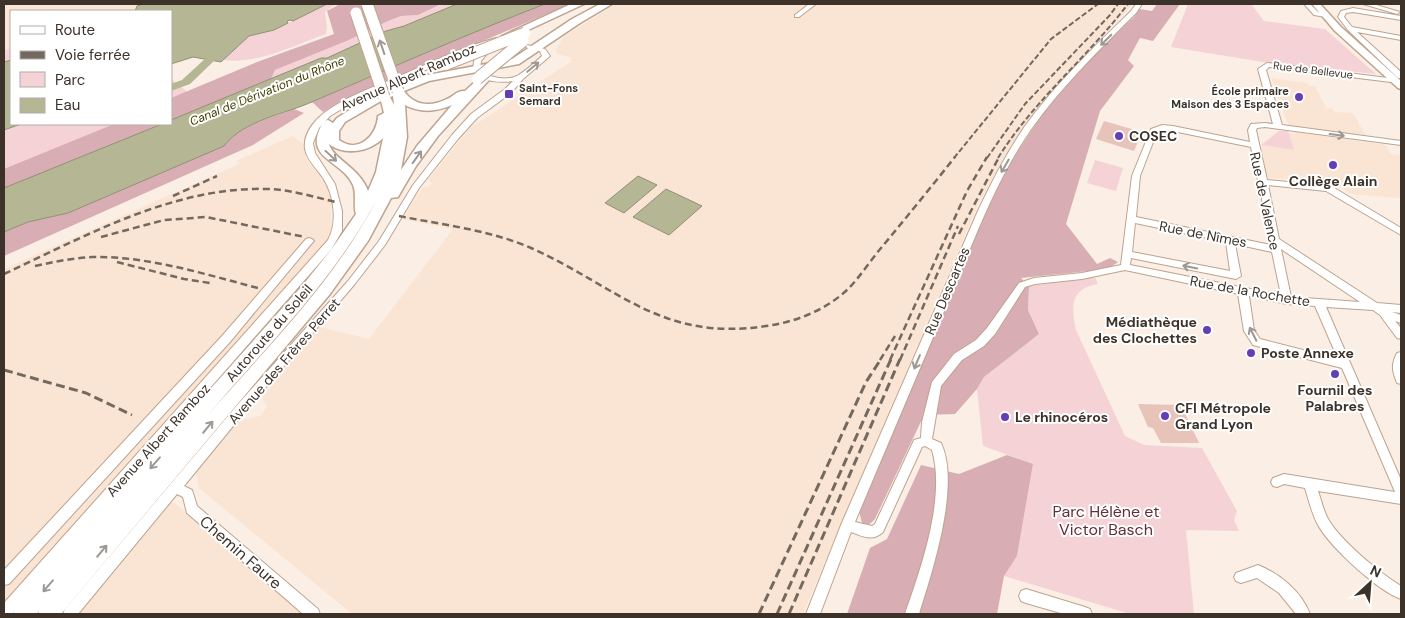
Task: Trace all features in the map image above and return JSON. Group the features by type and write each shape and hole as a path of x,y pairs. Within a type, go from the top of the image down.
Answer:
{"highway":[{"name":"Autoroute du Soleil","path":"23,614 307,290 346,240 370,200 386,156 390,124 388,103 384,97 354,4"},
{"name":"Autoroute du Soleil","path":"48,614 325,290 367,229 392,176 401,136 401,120 398,91 367,4"},
{"path":"498,40 578,6 588,4"},
{"path":"325,290 355,258 375,229 398,185 481,74 520,60 532,39 562,21 597,4"},
{"path":"346,240 359,213 363,192 356,176 332,158 324,148 322,139 325,128 333,118 351,106 448,65 564,29 607,4"},
{"path":"398,91 411,105 424,107 438,106 457,98 481,74 578,6"},
{"path":"546,56 564,29"},
{"path":"384,97 383,127 375,140 353,148 340,146 333,142 334,129 344,117 356,109 448,65 481,74"}],"main road":[{"path":"1321,7 1338,28 1399,81"}],"street":[{"path":"797,16 813,4"},
{"name":"Rue Descartes","path":"813,614 848,525 981,213 1002,171 1026,131 1046,104 1086,60 1134,12 1139,4"},
{"path":"1307,4 1316,14 1321,7"},
{"path":"1366,4 1401,13"},
{"path":"1373,4 1401,13"},
{"path":"1399,81 1341,17 1342,12 1348,10 1401,18"},
{"path":"1350,29 1401,38"},
{"path":"519,44 532,39 544,51 546,56"},
{"path":"481,74 490,46 498,40 519,44 527,50 520,60"},
{"name":"Avenue Albert Ramboz","path":"4,613 331,243 337,230 335,196 328,181 311,157 309,143 319,122 350,101 448,65 474,46 498,40"},
{"path":"448,65 471,54 476,56 481,74 502,88 491,103"},
{"name":"Avenue des Frères Perret","path":"70,614 266,379 309,334 351,284 382,243 428,171 470,121 508,91 520,77 546,56"},
{"name":"Rue de Bellevue","path":"1278,126 1262,69 1266,64 1399,81"},
{"path":"481,74 504,80 520,77"},
{"name":"Rue de Valence","path":"1278,126 1265,124 1254,126 1252,133 1287,300"},
{"path":"1278,126 1401,143"},
{"path":"926,441 936,386 958,357 980,343 991,331 1022,285 1034,281 1082,276 1125,267 1136,176 1154,131 1162,127 1173,128 1254,145"},
{"path":"1261,182 1328,188 1401,232"},
{"name":"Rue de Nîmes","path":"1131,220 1230,240 1274,244"},
{"path":"1127,254 1236,276 1230,240"},
{"path":"4,579 226,339 309,241"},
{"path":"1274,244 1379,310 1401,335"},
{"name":"Rue de la Rochette","path":"1125,267 1287,300 1379,310 1401,309"},
{"path":"1243,292 1249,331 1257,342 1346,365"},
{"path":"1319,303 1346,365 1396,468 1401,493"},
{"name":"Rue de la Rochette","path":"1379,310 1401,319"},
{"path":"1401,356 1397,366 1401,380"},
{"path":"848,525 867,532 875,532 918,444 926,441"},
{"path":"912,614 934,548 940,513 941,464 936,447 926,441"},
{"path":"1277,482 1284,480 1401,499"},
{"path":"1310,484 1323,521 1331,533 1387,585 1401,593"},
{"name":"Chemin Faure","path":"175,487 188,494 192,509 313,614"},
{"path":"1242,577 1258,571 1273,578 1293,599 1302,614"},
{"path":"1026,596 1085,614"}],"shaded area":[{"path":"4,4 143,4 137,6 135,10 10,10 10,48 4,49"},
{"path":"340,4 441,4 418,15 401,16 388,21 349,40 275,70 271,79 172,120 172,98 257,62 334,34 327,11"},
{"path":"545,4 570,4 338,103 323,112 312,102 488,26"},
{"path":"616,4 1133,4 1057,86 1028,122 1005,156 979,203 803,614 352,614 199,488 196,471 231,428 245,419 260,416 267,407 262,398 320,327 369,339 453,229 402,219 423,187 428,187 432,183 428,180 470,128 572,61 570,60 572,58 557,54 556,50 564,36"},
{"path":"1157,4 1180,4 1153,41 1140,38 1128,60 1134,66 1100,111 1066,224 1097,264 1110,258 1118,262 1108,269 1021,278 1029,286 1028,310 1039,334 984,377 977,389 955,414 924,415 875,519 867,525 862,523 859,511 978,225 1006,169 1049,104 1085,64 1135,16 1139,9 1152,11"},
{"name":"École primaire Maison des 3 Espaces","path":"1271,78 1307,83 1309,86 1315,86 1326,108 1333,109 1335,112 1353,113 1367,137 1289,127"},
{"path":"294,109 304,113 253,145 4,256 4,232 28,222 68,213 223,146 246,127"},
{"path":"112,125 160,125 4,188 4,169"},
{"name":"Collège Alain","path":"1295,132 1386,145 1391,154 1401,155 1401,198 1350,194 1333,182 1269,178 1266,176 1261,145 1294,150 1288,133 1295,134"},
{"path":"293,136 304,145 309,163 326,185 330,197 332,235 301,274 4,604 4,269 239,164 236,161"},
{"path":"1007,455 1033,464 1017,556 1004,576 997,614 847,614 870,548 887,539 921,465 959,474"},
{"path":"170,503 175,503 303,614 78,614"}],"green space":[{"path":"327,4 336,4 325,12 326,34 262,57 236,61 223,60 249,36 274,30"},
{"path":"441,4 457,4 404,26 386,31 327,58 321,58 271,79 275,70 349,40 388,21 401,16 418,15"},
{"path":"1188,4 1251,4 1264,21 1325,29 1376,74 1269,63 1171,47"},
{"path":"10,48 10,125 172,125 172,80 225,121 4,213 4,50"},
{"path":"1279,131 1288,131 1294,150 1261,145"},
{"path":"1095,160 1123,168 1116,191 1087,183"},
{"name":"Parc Hélène et Victor Basch","path":"1095,277 1098,284 1089,286 1077,294 1073,306 1074,321 1076,330 1125,436 1144,445 1202,448 1237,511 1234,520 1239,531 1186,530 1194,614 1130,614 1004,576 1017,556 1033,464 983,446 977,389 984,377 1039,334 1028,310 1029,286"}],"water":[{"path":"143,4 327,4 293,21 287,21 288,23 274,30 249,36 221,62 193,57 172,64 172,10 135,10 137,6"},
{"name":"Canal de Dérivation du Rhône","path":"457,4 545,4 458,39 303,106 253,124 232,137 224,146 68,213 28,222 4,232 4,188 160,125 172,125 172,120 321,58 327,58 386,31 404,26"},
{"path":"10,60 10,125 18,125 4,130 4,62"},
{"path":"638,176 657,185 624,213 605,203"},
{"path":"666,189 702,206 669,235 633,217"}],"building":[{"name":"COSEC","path":"1104,121 1142,132 1134,151 1096,139"},
{"name":"CFI Métropole Grand Lyon","path":"1138,404 1181,405 1199,443 1161,443 1153,428 1148,427"}],"waterway":[{"path":"172,88 186,82 213,57 216,44"}],"railway":[{"path":"954,158 1051,39 1098,4"},
{"path":"987,158 1025,104 1110,15 1118,4"},
{"path":"998,158 1012,137 1044,98 1128,4"},
{"path":"399,216 466,229 499,237 531,248 562,263 642,308 668,319 697,326 729,329 766,326 810,314 830,303 848,289 955,157"},
{"path":"890,360 967,191 987,157"},
{"path":"959,234 999,157"},
{"path":"173,196 217,176"},
{"path":"4,274 132,216 166,204 199,196 234,190 269,189 295,192 336,202"},
{"path":"101,237 164,220 206,217 305,237"},
{"path":"900,360 958,226"},
{"path":"35,266 92,257 134,259 176,267 258,288"},
{"path":"117,262 184,279 210,283"},
{"path":"880,360 895,336"},
{"path":"759,614 866,382 881,359"},
{"path":"777,614 891,359"},
{"path":"789,614 900,359"},
{"path":"4,370 86,393 132,415"}],"place":[{"name":"Saint-Fons Semard","path":"509,94"},
{"name":"École primaire Maison des 3 Espaces","path":"1299,97"},
{"name":"COSEC","path":"1119,136"},
{"name":"Collège Alain","path":"1333,165"},
{"name":"Médiathèque des Clochettes","path":"1207,330"},
{"name":"Poste Annexe","path":"1251,353"},
{"name":"Fournil des Palabres","path":"1335,374"},
{"name":"CFI Métropole Grand Lyon","path":"1165,416"},
{"name":"Le rhinocéros","path":"1005,417"}]}
